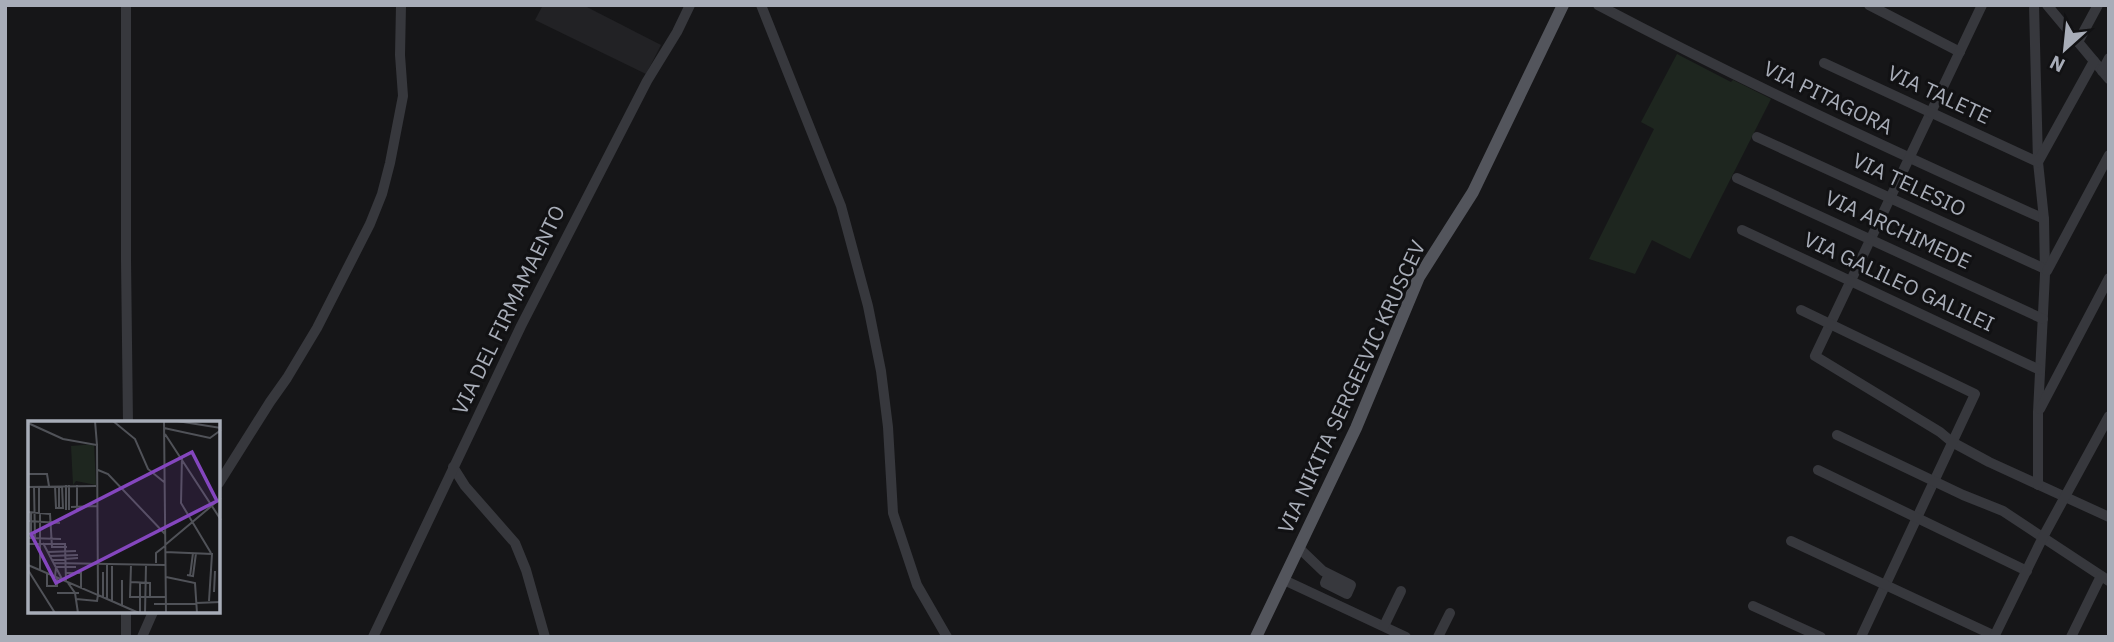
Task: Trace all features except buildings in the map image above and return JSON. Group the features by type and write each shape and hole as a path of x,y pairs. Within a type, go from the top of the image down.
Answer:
{"main road":[{"name":"VIA NIKITA SERGEEVIC KRUSCEV","path":"1256,637 1356,428 1419,277 1473,191 1563,5"}],"street":[{"path":"126,5 125,260 128,421"},
{"path":"220,482 310,339 359,246 382,194 403,96 401,5"},
{"name":"VIA DEL FIRMAMAENTO","path":"373,637 563,243 647,81 690,5"},
{"path":"761,5 841,206 868,306 881,371 888,427 893,513 917,585 947,637"},
{"name":"VIA PITAGORA","path":"1598,5 1673,45 2044,219"},
{"path":"1982,5 1815,356 1952,442 2109,517"},
{"path":"2034,5 2038,162 2044,219 2045,271 2038,412 2038,485"},
{"path":"2047,5 2105,75"},
{"path":"2078,42 2098,5"},
{"path":"1873,6 1960,52"},
{"path":"2105,75 2109,58"},
{"path":"2038,162 2094,61"},
{"name":"VIA TALETE","path":"1824,63 2038,162"},
{"name":"VIA TELESIO","path":"1757,137 2045,271"},
{"path":"2045,271 2109,155"},
{"name":"VIA ARCHIMEDE","path":"1737,178 2043,319"},
{"name":"VIA GALILEO GALILEI","path":"1742,230 2040,370"},
{"path":"2038,412 2109,278"},
{"path":"1801,310 1975,394 1861,637"},
{"path":"1791,541 1994,636 2043,537 2109,416"},
{"path":"1837,435 1963,495 2003,511 2105,579 2071,637"},
{"path":"453,467 465,486 515,543 526,570 545,637"},
{"path":"1818,470 2027,571"},
{"path":"1299,548 1329,574 1325,583 1343,592 1337,605"},
{"path":"1284,580 1406,637"},
{"path":"1384,626 1401,591"},
{"path":"1753,606 1821,637"},
{"path":"1438,637 1450,613"},
{"path":"126,614 126,637"},
{"path":"142,637 152,614"}],"shaded area":[{"path":"543,5 583,5 661,45 646,74 535,20"},
{"path":"1677,54 1771,99 1690,259 1652,240 1635,274 1589,259 1654,129 1641,122"}]}
